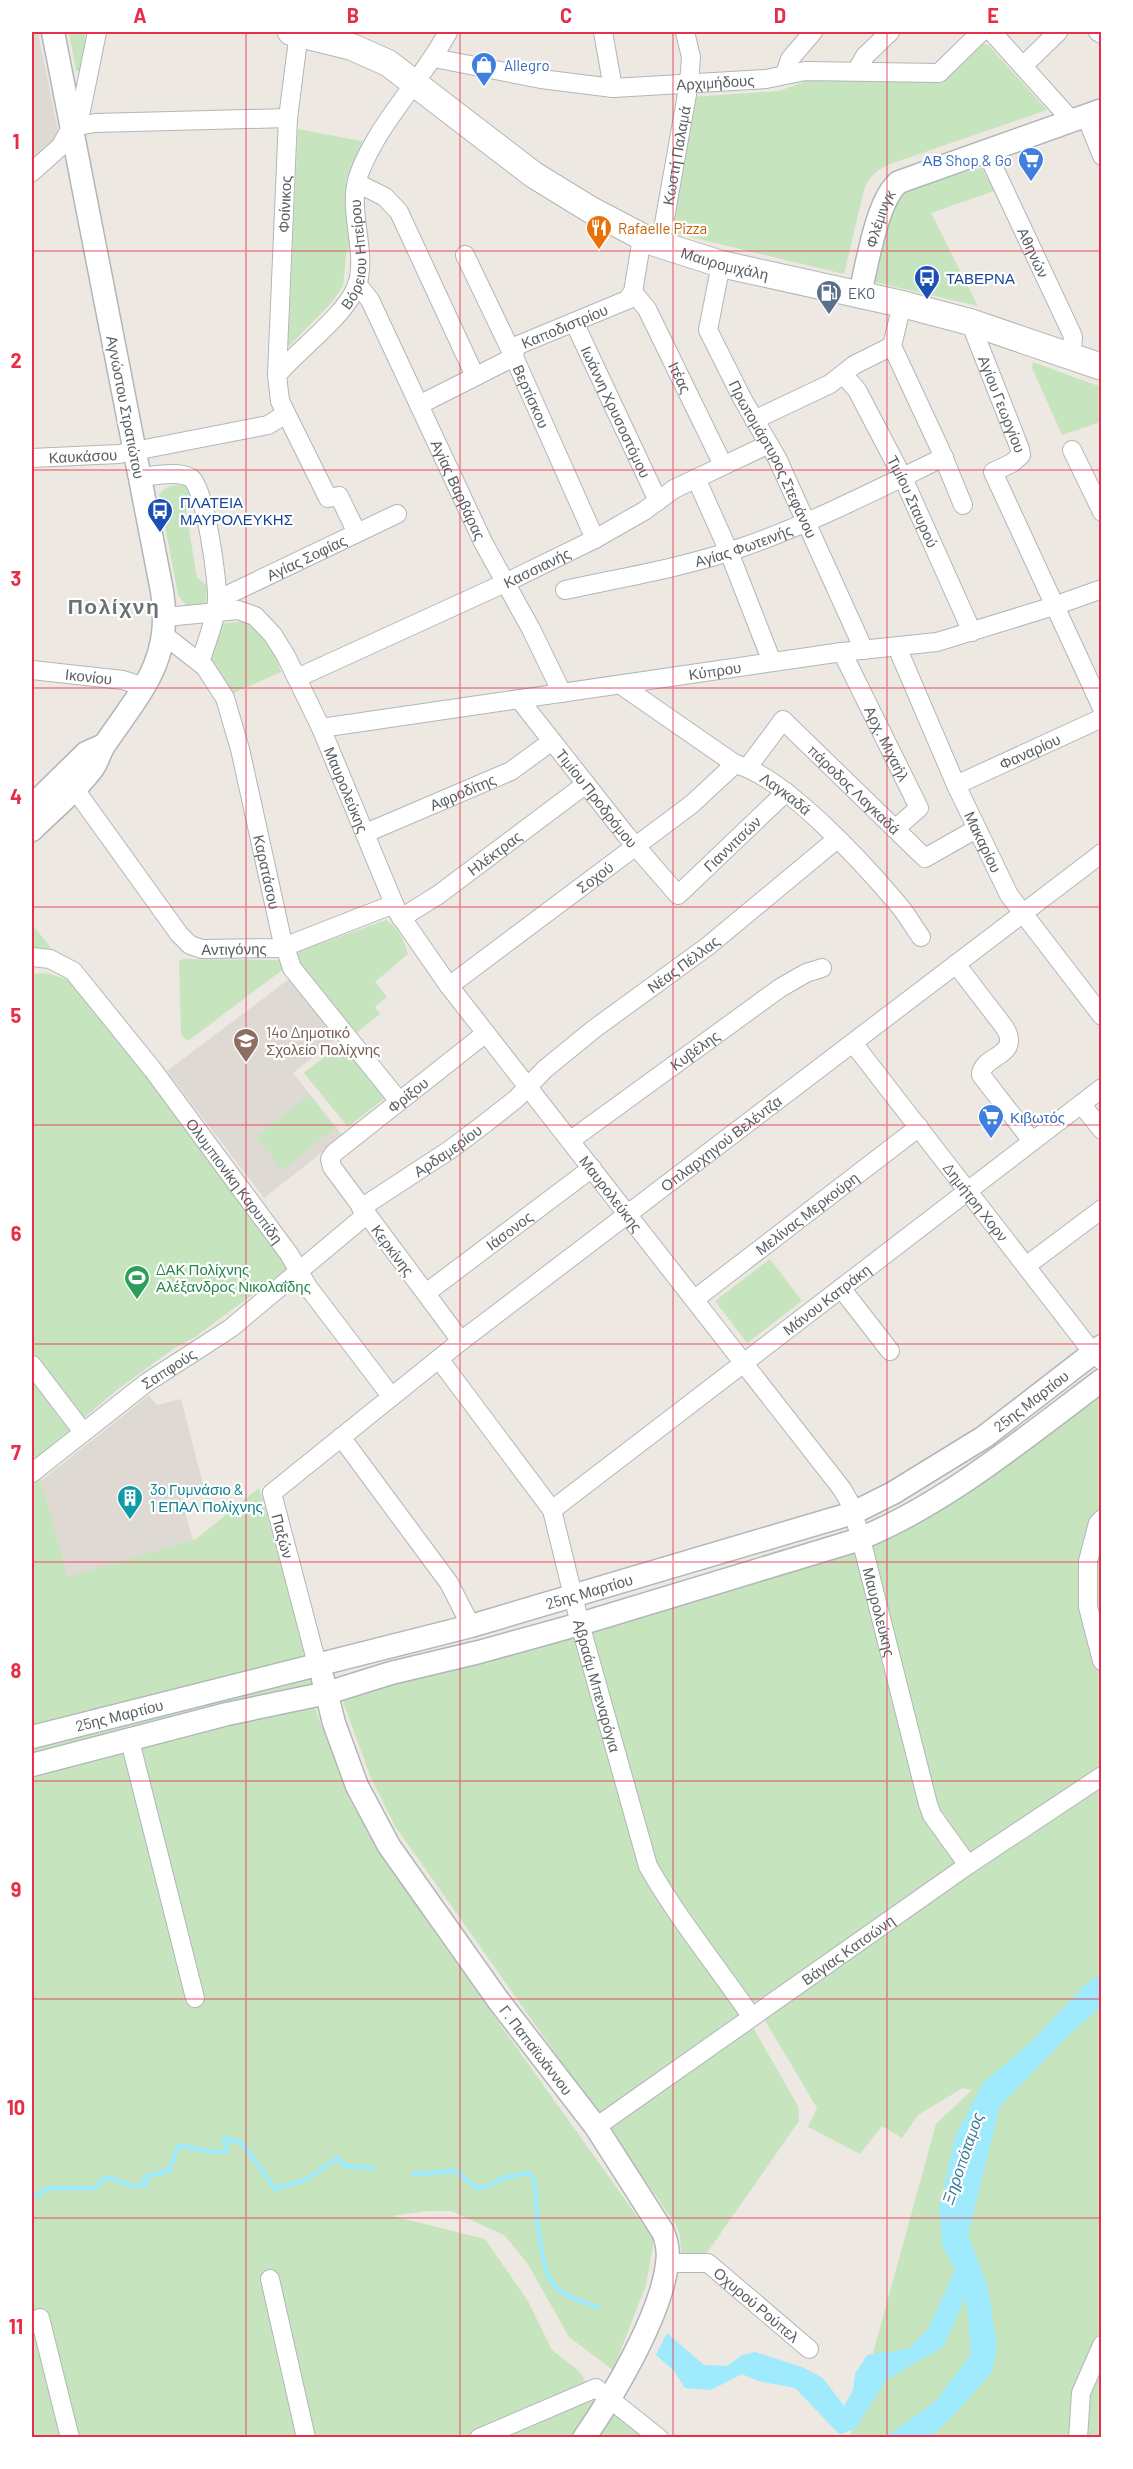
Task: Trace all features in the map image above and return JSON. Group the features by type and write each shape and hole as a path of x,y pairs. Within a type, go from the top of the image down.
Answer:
{"main road":[{"name":"Μαυρομιχάλη","path":"296,32 367,52 388,63 416,82 534,174 591,210 651,242 721,264 860,294 970,322 1101,365"}],"street":[{"name":"Αγνώστου Στρατιώτου","path":"32,830 94,766 104,745 132,708 155,663 165,626 140,477 53,32"},
{"path":"32,172 60,147 82,106 97,32"},
{"name":"Φοίνικος","path":"277,375 288,118 296,32"},
{"name":"Βόρειου Ηπείρου","path":"277,375 333,318 357,284 359,268 357,183 366,160 390,116 434,58 448,32"},
{"path":"603,32 612,88"},
{"name":"Κωστή Παλαμά","path":"651,242 689,83 691,57 685,32"},
{"path":"857,70 865,56 890,32"},
{"name":"Αρχιμήδους","path":"434,58 541,79 612,88 765,79 805,71 939,73 981,32"},
{"path":"992,32 1023,66 1092,112 1101,156"},
{"path":"1023,66 1058,32"},
{"path":"786,74 789,61 806,35"},
{"name":"Φλέμινγκ","path":"860,294 883,206 890,190 910,176 1092,112"},
{"path":"72,127 95,123 288,118"},
{"name":"Αθηνών","path":"986,151 1071,332 1073,337 1071,356"},
{"path":"357,183 385,197 399,212 475,376"},
{"path":"633,292 651,242"},
{"name":"Βερτίσκου","path":"465,255 514,357 595,538"},
{"name":"Πρωτομάρτυρος Στεφάνου","path":"721,264 708,330 754,420 770,444 864,650"},
{"name":"Αγίας Βαρβάρας","path":"357,284 370,300 483,542 531,629 562,693"},
{"name":"Καποδιστρίου","path":"419,405 514,357 516,346 627,300 633,292"},
{"name":"Ιτέας","path":"633,292 647,309 723,465"},
{"path":"902,304 892,346 944,457 963,505"},
{"name":"Ιωάννη Χρυσοστόμου","path":"574,322 658,501"},
{"name":"Αγίου Γεωργίου","path":"970,322 1020,448 1021,455 1016,460 993,472 1054,606"},
{"path":"754,420 830,384 854,365 892,346"},
{"name":"Τιμίου Σταυρού","path":"843,374 857,390 903,478 972,632"},
{"path":"277,375 278,392 286,414 328,498 339,496 357,533"},
{"path":"135,452 268,425 286,414"},
{"name":"Κασσιανής","path":"297,678 505,583 644,511 675,489 770,444"},
{"path":"1072,450 1101,512"},
{"name":"Καυκάσου","path":"32,458 135,452"},
{"name":"Αγίας Φωτεινής","path":"565,590 729,552 807,521 944,457"},
{"path":"140,477 178,475 190,478 202,498 213,558 216,606 200,663"},
{"path":"696,478 729,552 772,662"},
{"name":"Αγίας Σοφίας","path":"216,606 397,514"},
{"name":"Κύπρου","path":"321,728 842,652 937,642 1101,589"},
{"name":"Μαυρολεύκης","path":"165,626 216,606 238,610 257,618 273,635 321,728 397,911 449,986 842,1489 861,1539 928,1804 932,1815 968,1864"},
{"path":"1054,606 1101,708"},
{"name":"Καρατάσου","path":"165,626 200,663 221,692 233,722 285,947 292,968 399,1101"},
{"name":"Μακαρίου","path":"897,647 956,785 1009,895 1101,1016"},
{"name":"Αρχ. Μιχαήλ","path":"842,652 919,808 895,829"},
{"name":"Ικονίου","path":"32,670 123,680 144,687"},
{"name":"Λαγκαδά","path":"621,685 742,766 786,792 837,839 898,904 921,937"},
{"name":"Τιμίου Προδρόμου","path":"519,699 635,846 678,896"},
{"name":"Φαναρίου","path":"956,785 1101,718"},
{"name":"πάροδος Λαγκαδά","path":"742,766 783,720 925,858 976,829"},
{"name":"Αφροδίτης","path":"366,833 511,771 552,741"},
{"name":"Αγνώστου Στρατιώτου","path":"32,806 86,753 104,745"},
{"name":"Σοχού","path":"449,986 742,766"},
{"name":"Ηλέκτρας","path":"397,911 445,890 586,784"},
{"name":"Αντιγόνης","path":"74,788 190,945 212,949 285,947 397,911"},
{"name":"Γιαννιτσών","path":"678,896 786,792"},
{"name":"Νέας Πέλλας","path":"529,1086 545,1069 594,1029 732,928 837,839"},
{"name":"Οπλαρχηγού Βελέντζα","path":"341,1437 461,1341 1101,853"},
{"name":"Ολυμπιονίκη Καρυπίδη","path":"32,957 50,958 73,971 153,1070 299,1270 308,1287 391,1396"},
{"path":"956,964 1005,1028 1009,1037 1007,1048 984,1066 981,1075 1032,1141"},
{"path":"32,966 49,965 73,971"},
{"name":"Κυβέλης","path":"571,1140 780,988 806,973 822,968"},
{"name":"Φρίξου","path":"330,1157 486,1033"},
{"name":"Δημήτρη Χορν","path":"853,1043 1026,1266 1099,1353"},
{"name":"Αρδαμερίου","path":"299,1270 364,1211 451,1149 516,1099 529,1086"},
{"name":"Μάνου Κατράκη","path":"552,1509 1101,1088"},
{"path":"1082,1104 1101,1130"},
{"name":"Μελίνας Μερκούρη","path":"695,1299 919,1127"},
{"name":"Κερκίνης","path":"330,1157 332,1167 461,1341"},
{"name":"Ιάσoνος","path":"426,1293 592,1168"},
{"path":"1026,1266 1101,1209"},
{"name":"Σαπφούς","path":"35,1471 82,1432 170,1366 223,1335 299,1270"},
{"path":"841,1288 890,1351"},
{"name":"25ης Μαρτίου","path":"32,1737 574,1598 853,1513 893,1493 984,1437 1099,1353"},
{"name":"Αβραάμ Μπεναρόγια","path":"439,1359 552,1509 580,1624 648,1866 668,1900 715,1962 751,2016"},
{"path":"32,1365 82,1432"},
{"name":"25ης Μαρτίου","path":"32,1765 226,1714 327,1693 392,1673 580,1624 861,1539 964,1481 1008,1452 1101,1380"},
{"path":"341,1437 449,1583 471,1626"},
{"name":"Παξών","path":"317,1664 272,1493 341,1437"},
{"path":"1101,1519 1088,1561 1088,1607 1101,1662"},
{"name":"Γ. Παπαϊωάννου","path":"317,1664 334,1723 357,1786 389,1846 498,2000 596,2127 659,2223 666,2241 667,2264 650,2319 611,2400 584,2438"},
{"path":"129,1741 195,1998"},
{"name":"Βάγιας Κατσώνη","path":"596,2127 968,1864 1101,1776"},
{"name":"Οχυρού Ρούπελ","path":"667,2264 708,2263 809,2349"},
{"path":"270,2279 306,2438"},
{"path":"40,2318 70,2438"},
{"path":"1078,2438 1082,2393 1101,2345"},
{"path":"479,2438 597,2388 659,2438"}],"shaded area":[{"path":"32,32 38,32 59,135 32,159"},
{"path":"289,979 337,1038 293,1073 343,1136 264,1198 167,1071"},
{"path":"149,1395 157,1405 181,1399 204,1488 180,1495 193,1540 68,1578 41,1481"}],"green space":[{"path":"69,32 86,32 80,71 76,71"},
{"path":"979,42 988,45 1047,110 893,163 875,173 864,190 844,274 670,232 692,97 779,91 809,80 941,79"},
{"path":"298,129 366,142 346,179 351,241 346,256 343,286 332,302 288,347"},
{"path":"982,168 994,191 931,213 978,306 874,282 890,213 902,193 950,176"},
{"path":"1033,362 1101,387 1101,422 1062,435 1032,368"},
{"path":"182,484 186,486 198,507 186,510 197,578 207,585 206,602 203,605 186,605 178,595 159,494 167,487"},
{"path":"249,621 274,652 281,672 231,694 207,657 217,624"},
{"path":"386,920 400,934 408,954 375,982 387,997 375,1007 380,1014 355,1034 293,957 299,951"},
{"path":"32,924 51,948 32,948"},
{"path":"183,959 280,960 285,968 188,1041 181,1035 179,961"},
{"path":"46,973 69,980 98,1009 291,1266 195,1337 173,1349 117,1390 35,1459 68,1577 196,1539 259,1488 309,1659 313,1703 350,1801 384,1858 439,1939 654,2240 646,2285 613,2370 569,2337 528,2264 504,2235 451,2211 426,2211 392,2216 485,2239 528,2301 552,2350 580,2372 596,2400 650,2437 32,2437 32,974"},
{"path":"337,1047 347,1049 385,1098 348,1127 304,1073"},
{"path":"309,1095 335,1128 282,1170 256,1137"},
{"path":"770,1259 802,1301 747,1343 715,1301"},
{"path":"1101,1393 1101,1770 952,1876 743,2010 798,2106 799,2121 709,2250 703,2255 681,2255 680,2236 675,2223 395,1826 370,1776 341,1696 573,1638 824,1560"},
{"path":"1101,1782 1101,2437 850,2437 936,2124 972,2090 963,2088 918,2115 902,2138 882,2126 860,2154 808,2127 817,2108 763,2017"}],"water":[{"name":"Ξηροπόταμος","path":"1101,1973 1101,2007 1070,2034 1000,2106 968,2235 988,2287 997,2347 992,2372 956,2413 930,2437 885,2437 936,2401 971,2354 966,2297 943,2347 886,2380 856,2428 840,2435 795,2388 758,2381 742,2374 711,2390 685,2388 674,2371 656,2355 667,2333 704,2365 727,2366 742,2355 755,2352 802,2367 823,2378 844,2406 853,2390 855,2374 867,2355 908,2349 928,2329 955,2270 943,2248 939,2209 955,2137 983,2083 1032,2041 1087,1983"}],"waterway":[{"path":"32,2198 49,2188 96,2188 102,2180 111,2178 131,2186 146,2185 144,2177 169,2171 178,2146 214,2152 227,2151 224,2138 242,2143 275,2189 305,2180 338,2158 345,2166 373,2168"},
{"path":"413,2174 457,2171 476,2188 488,2186 503,2178 528,2173 534,2178 539,2233 548,2275 553,2284 563,2292 598,2307"}],"place":[{"name":"Allegro","path":"484,88"},
{"name":"ΑΒ Shop & Go","path":"1031,183"},
{"name":"Rafaelle Pizza","path":"599,251"},
{"name":"ΤΑΒΕΡΝΑ","path":"927,301"},
{"name":"EKO","path":"829,316"},
{"name":"ΠΛΑΤΕΙΑ ΜΑΥΡΟΛΕΥΚΗΣ","path":"160,534"},
{"name":"14ο Δημοτικό Σχολείο Πολίχνης","path":"246,1064"},
{"name":"Κιβωτός","path":"991,1140"},
{"name":"ΔΑΚ Πολίχνης Αλέξανδρος Νικολαΐδης","path":"137,1301"},
{"name":"3ο Γυμνάσιο & 1 ΕΠΑΛ Πολίχνης","path":"130,1521"}],"district":[{"name":"Πολίχνη","path":"114,605"}]}
